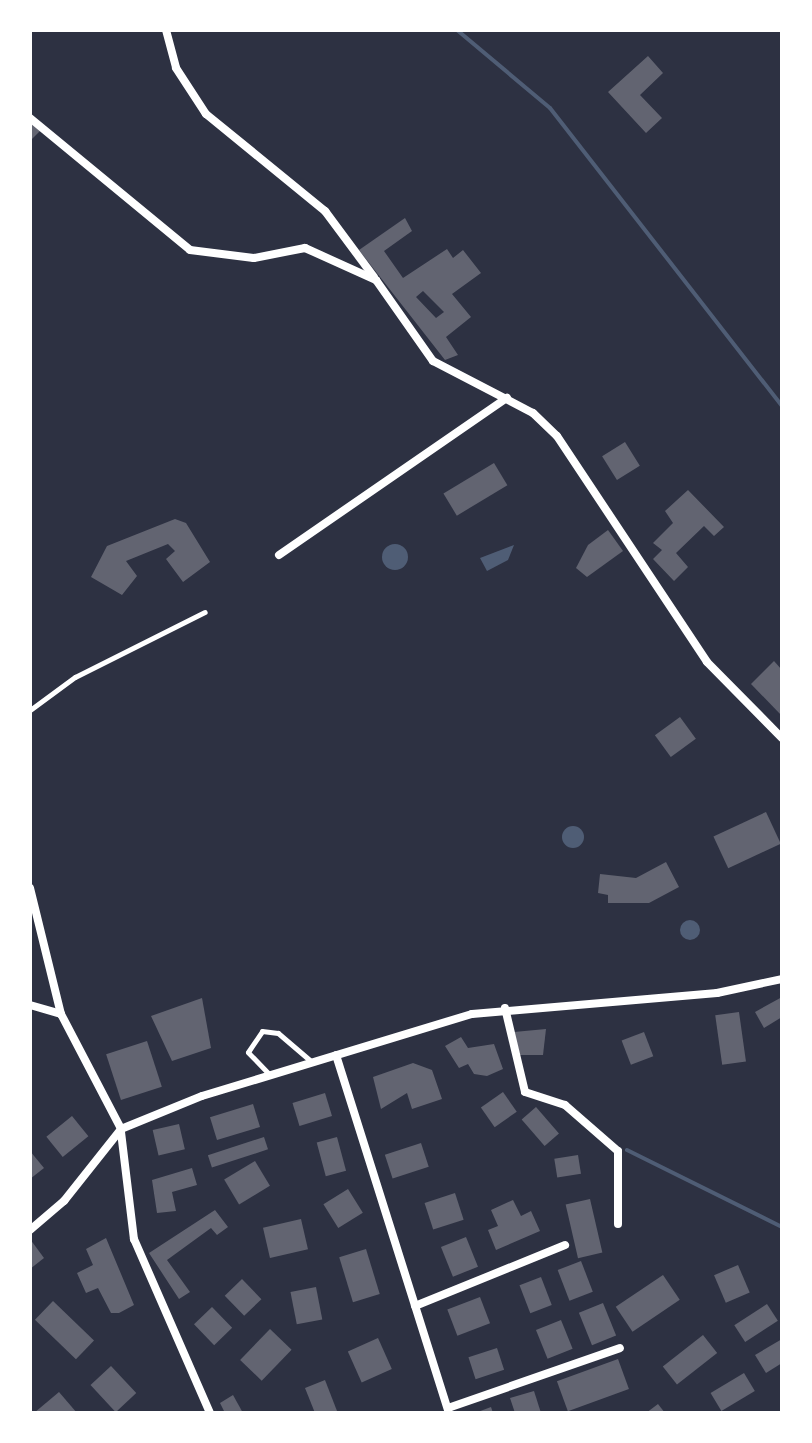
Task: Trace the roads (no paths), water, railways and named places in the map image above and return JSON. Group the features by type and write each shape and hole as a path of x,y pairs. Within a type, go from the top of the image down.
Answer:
{"street":[{"path":"166,30 176,68 206,114 325,211 433,361 507,398 557,436 707,662 782,738"},
{"path":"30,118 190,250 254,258 305,248 376,280"},
{"path":"279,555 507,398"},
{"path":"30,888 61,1014 121,1130 134,1239 210,1413"},
{"path":"30,1230 121,1130 270,1075 505,1008 717,993 782,979"},
{"path":"30,1005 61,1014"},
{"path":"505,1008 525,1092 565,1105 618,1151 618,1224"},
{"path":"336,1055 449,1410 620,1348"},
{"path":"415,1306 565,1245"}],"lane":[{"path":"30,710 75,677 205,612"},
{"path":"270,1075 248,1052 262,1031 278,1033 312,1062"}],"water":[{"path":"395,544 404,548 408,557 404,566 395,570 386,566 382,557 386,548"},
{"path":"514,545 508,560 487,571 480,558"},
{"path":"573,826 584,837 573,848 562,837"},
{"path":"690,920 697,923 700,930 697,937 690,940 683,937 680,930 683,923"}],"waterway":[{"path":"457,30 550,108 782,406"},
{"path":"627,1150 782,1227"}]}
